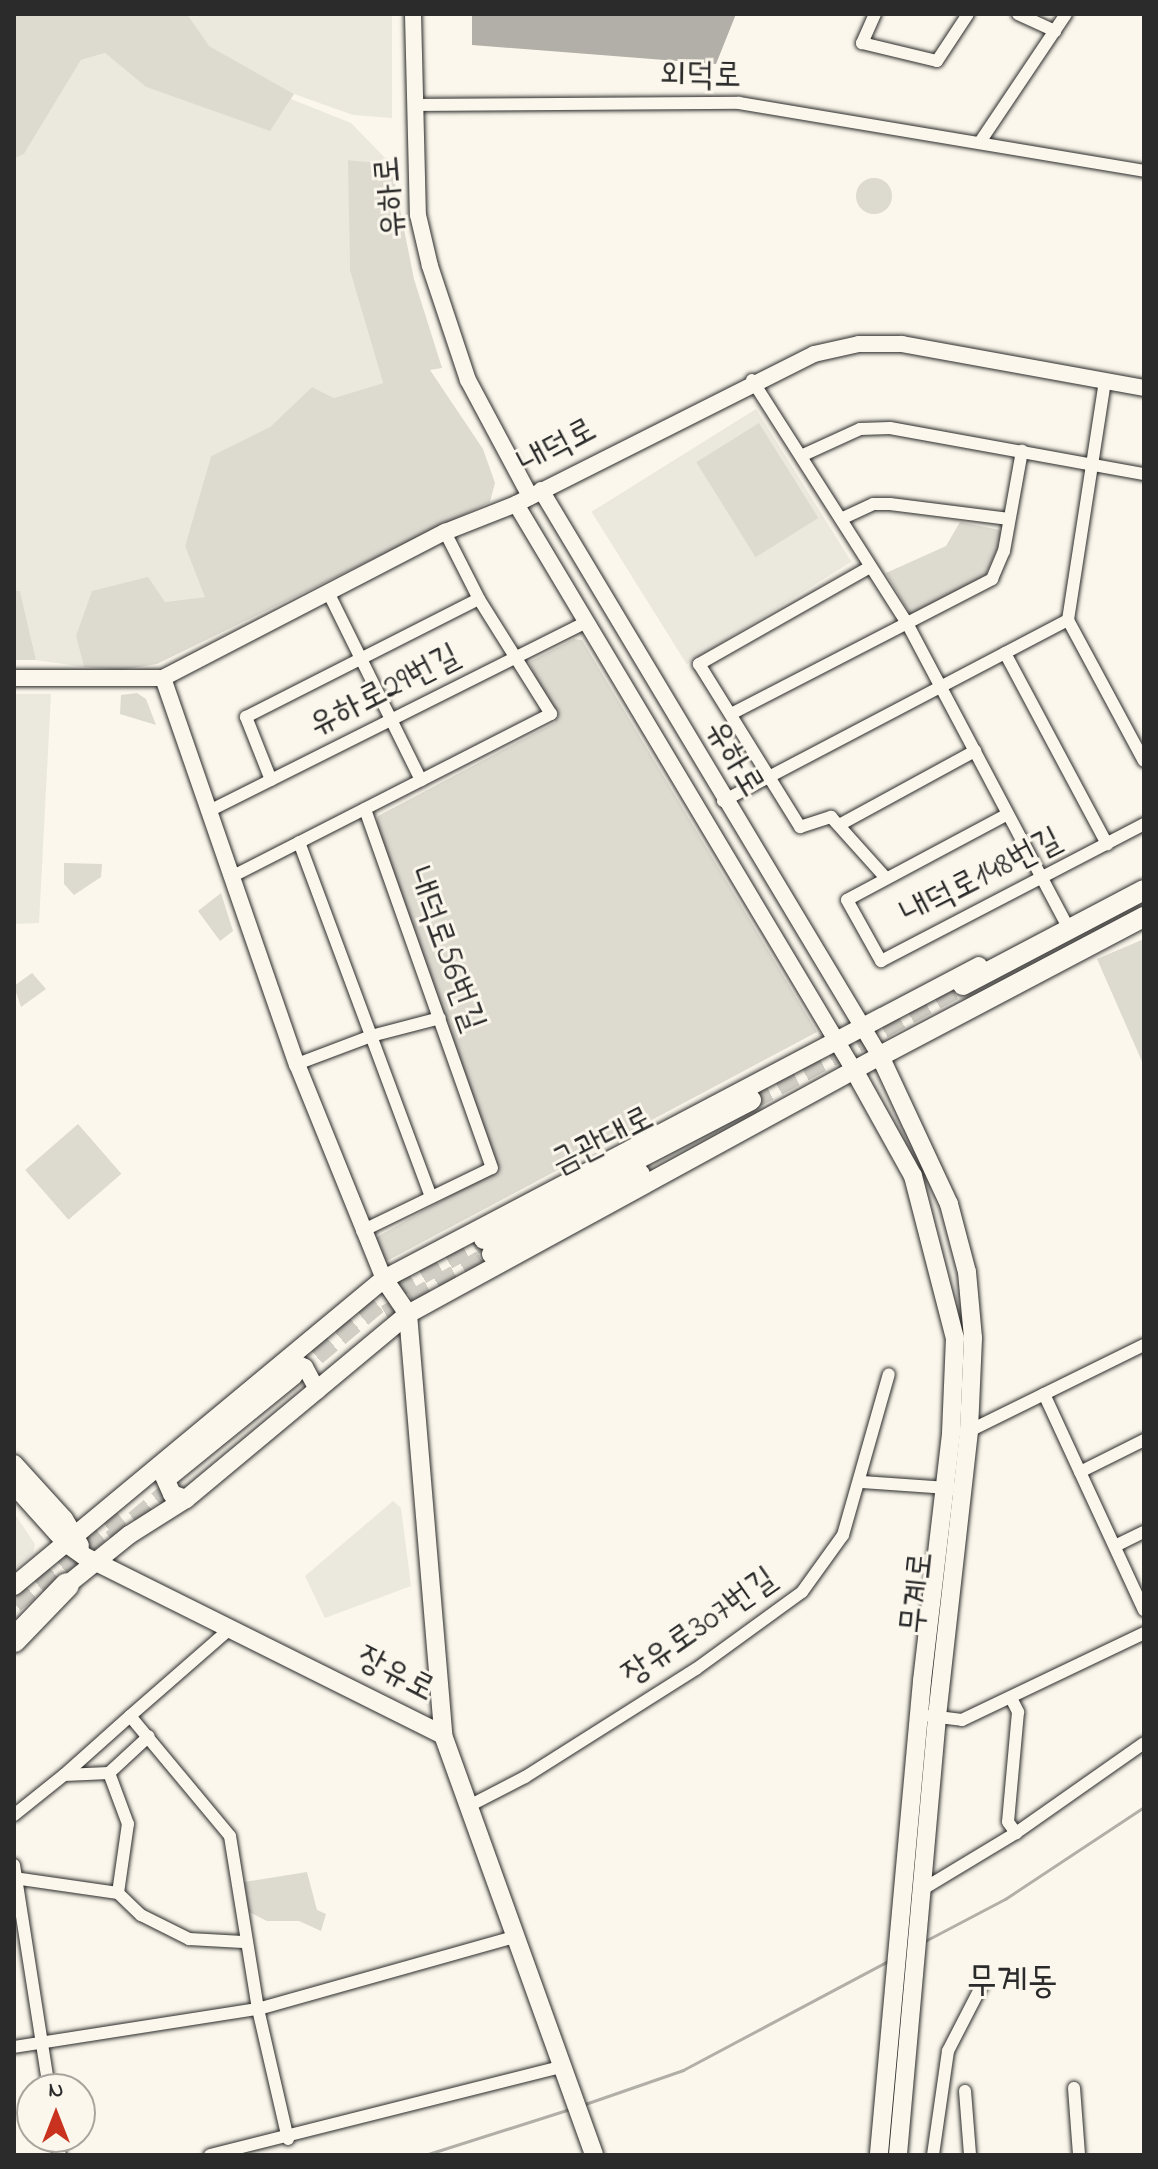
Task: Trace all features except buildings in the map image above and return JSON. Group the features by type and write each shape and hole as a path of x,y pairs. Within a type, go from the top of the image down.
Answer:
{"highway":[{"path":"14,1640 67,1585"}],"main road":[{"path":"300,1377 384,1279 861,1026 1144,882"},
{"path":"1144,890 966,992 1144,905"},
{"path":"67,1585 173,1481 300,1377 408,1314 854,1070 1144,917"},
{"name":"무계로","path":"879,2155 903,1908 962,1411 967,1272 949,1204 880,1056"},
{"name":"무계로","path":"854,1070 913,1176 964,1338"},
{"name":"금관대로","path":"488,1247 754,1105"},
{"path":"384,1279 408,1314 443,1735"},
{"name":"무계로","path":"953,1488 969,1431 962,1411"},
{"path":"14,1464 72,1541"},
{"path":"14,1586 72,1541 173,1481"},
{"path":"14,1485 72,1541"},
{"name":"장유로","path":"72,1541 92,1558 142,1587 232,1627 443,1735 594,2154"},
{"name":"무계로","path":"898,2155 922,1895 928,1716"}],"street":[{"name":"유하로","path":"413,14 418,215 443,317 496,440 880,1056"},
{"path":"875,14 862,43 937,61 968,14"},
{"path":"1018,14 1055,31"},
{"path":"980,142 1066,14"},
{"name":"외덕로","path":"416,105 739,103 1144,171"},
{"name":"내덕로","path":"14,678 163,678 445,532 529,497 752,380 814,354 859,344 902,344 1144,388"},
{"path":"752,380 908,625 1065,922"},
{"path":"1105,381 1095,466 1068,620 1141,746 1144,761"},
{"path":"801,456 860,429 890,428 1144,474"},
{"path":"731,714 992,579 1004,551 1022,451"},
{"name":"유하로","path":"529,497 587,622 854,1070"},
{"path":"841,519 873,504 1009,519"},
{"path":"233,876 551,714 479,599 445,532"},
{"path":"870,567 699,664 765,776 800,827 831,817 841,824 886,878 1006,815"},
{"path":"328,592 421,780"},
{"path":"271,780 246,717 479,599"},
{"path":"723,801 940,683 1068,620"},
{"name":"유하로29번길","path":"209,811 587,622"},
{"name":"내덕로148번길","path":"1005,653 1107,844"},
{"path":"163,678 297,1064 384,1279"},
{"path":"841,824 975,751"},
{"name":"내덕로56번길","path":"365,809 492,1168 431,1197"},
{"name":"내덕로148번길","path":"886,878 847,900 881,961 1042,881 1144,824"},
{"path":"299,842 431,1197 362,1231"},
{"path":"297,1064 371,1036 440,1018"},
{"path":"969,1431 1144,1345"},
{"name":"장유로307번길","path":"467,1807 525,1777 696,1669 802,1592 843,1535 861,1482 889,1374"},
{"path":"1044,1394 1144,1610"},
{"path":"1080,1472 1144,1440"},
{"path":"861,1482 953,1488"},
{"path":"1115,1546 1144,1532"},
{"path":"14,1815 232,1627"},
{"path":"928,1716 962,1720 1144,1633"},
{"path":"1011,1698 1018,1712 1008,1822 1016,1833"},
{"path":"130,1716 230,1836 243,1942 288,2139"},
{"path":"64,1775 109,1773 149,1736"},
{"path":"922,1895 1144,1743"},
{"path":"109,1773 128,1824 118,1893"},
{"path":"46,2073 15,1874 118,1893 141,1915 189,1939 243,1942"},
{"path":"14,2047 258,2009 515,1937"},
{"path":"933,2155 948,2051 983,1983"},
{"path":"210,2155 288,2139 562,2070"},
{"path":"1074,2088 1079,2155"},
{"path":"965,2091 970,2155"}],"shaded area":[{"path":"14,14 187,14 209,46 294,94 270,131 146,87 105,53 81,60 24,154 14,159"},
{"path":"187,14 392,14 392,118 353,115 294,94 208,46"},
{"path":"472,14 736,14 716,64 472,45"},
{"path":"105,53 146,87 269,130 291,99 351,123 391,164 349,160 350,271 383,383 334,398 312,387 270,427 211,456 185,546 206,597 165,602 76,636 84,667 36,660 20,591 14,590 14,159 24,154 81,60"},
{"path":"348,160 391,164 414,279 442,368 430,370 483,449 495,483 490,502 157,664 121,670 84,667 76,636 92,591 148,577 165,602 205,597 185,546 211,456 270,427 312,387 334,398 383,383 350,271"},
{"path":"874,178 887,183 892,196 887,209 874,214 861,209 856,196 861,183"},
{"path":"756,409 851,562 687,664 591,512"},
{"path":"759,423 818,518 756,557 696,462"},
{"path":"960,522 1000,530 1002,538 985,577 912,617 886,573 946,546"},
{"path":"14,590 20,591 36,660 14,660"},
{"path":"574,639 582,640 817,1032 385,1262 375,1238 498,1169 376,825 378,816 556,722 529,662"},
{"path":"137,693 146,699 156,725 120,714 121,695"},
{"path":"14,694 51,694 39,923 14,924"},
{"path":"64,863 102,864 101,877 74,895 64,884"},
{"path":"221,893 233,931 220,941 198,911"},
{"path":"1144,939 1144,1066 1097,959"},
{"path":"32,973 46,989 21,1007 14,986"},
{"path":"78,1124 121,1174 68,1220 25,1170"},
{"path":"393,1501 401,1508 411,1586 325,1618 305,1576"},
{"path":"14,1513 35,1544 33,1553 14,1569"},
{"path":"307,1872 317,1910 326,1914 321,1931 299,1921 267,1921 249,1912 244,1882"}],"waterway":[{"path":"923,1942 1005,1899 1144,1807"},
{"path":"585,2104 683,2070 888,1961"},
{"path":"425,2155 570,2109"}],"tunnel":[{"path":"751,1100 963,985"},
{"path":"293,1375 395,1289 484,1239"},
{"path":"386,1315 492,1254"},
{"path":"112,1540 178,1484"},
{"path":"14,1603 120,1516"}],"district":[{"name":"무계동","path":"1012,1984"}]}
